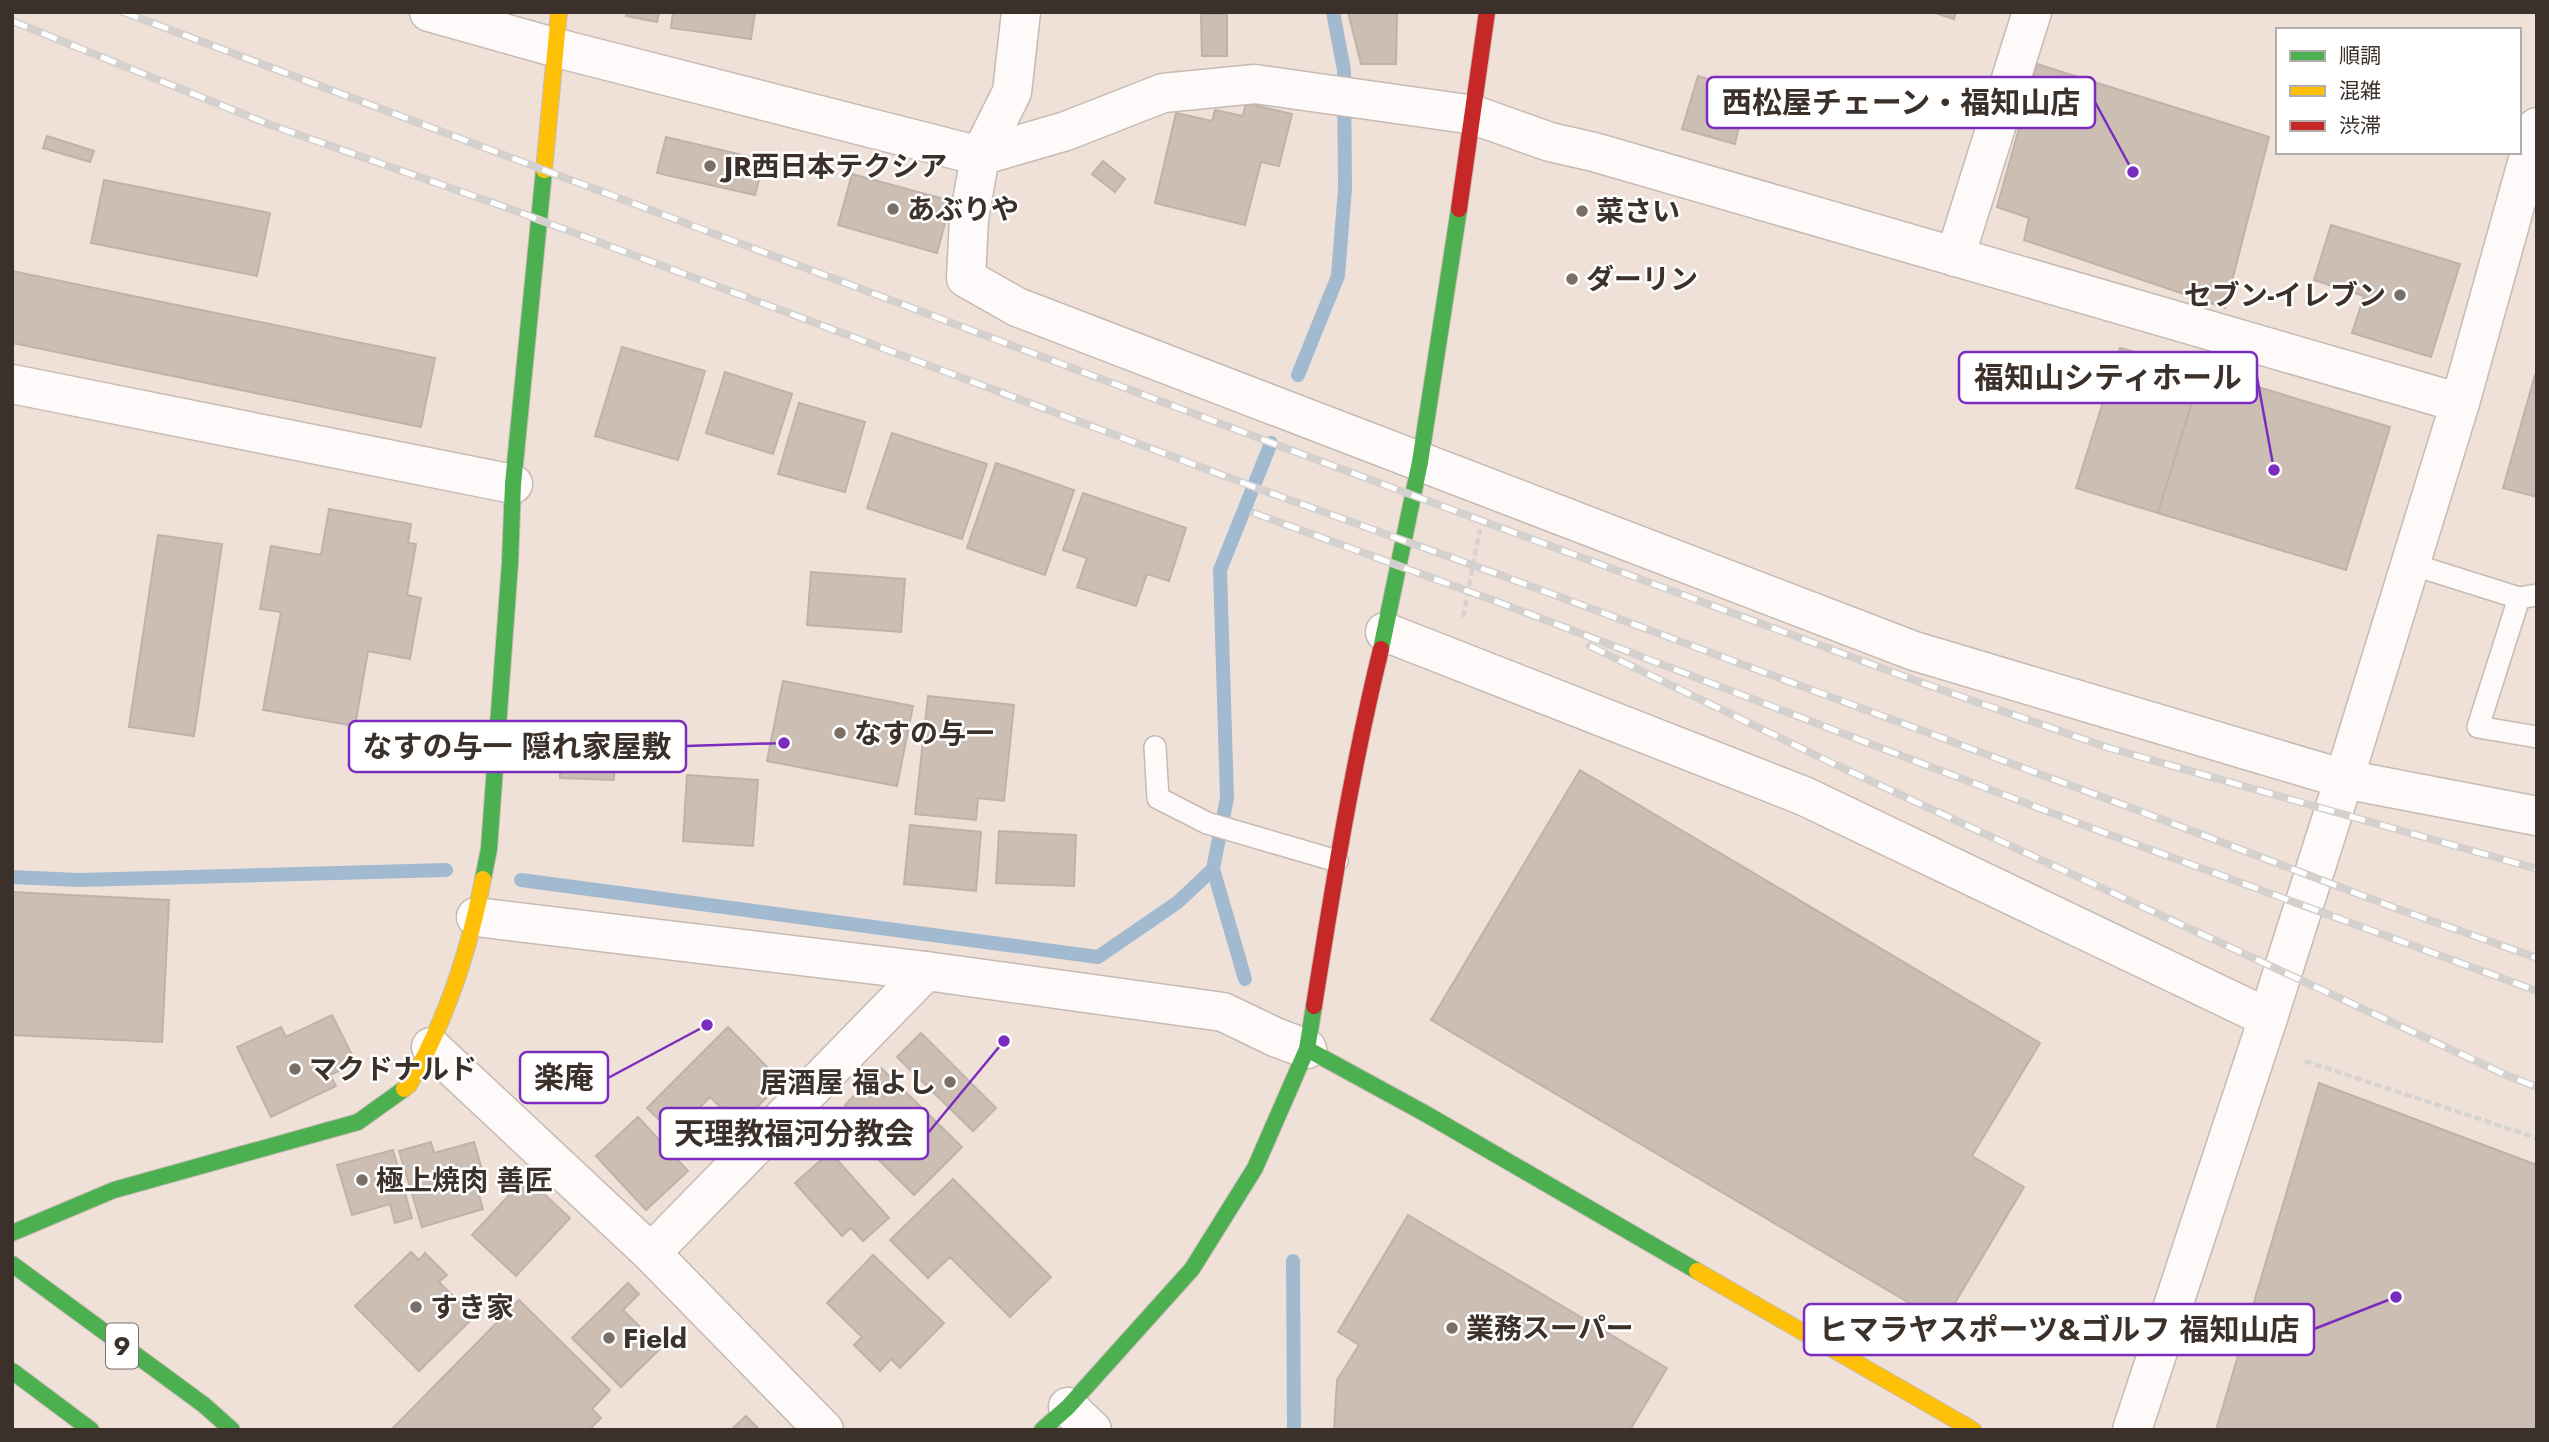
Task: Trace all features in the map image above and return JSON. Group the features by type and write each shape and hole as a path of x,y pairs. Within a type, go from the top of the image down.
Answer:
{"main road":[{"path":"1067,1422 1192,1269 1255,1167 1307,1049 1364,719 1420,462 1474,115 1487,12"},
{"path":"12,1233 114,1190 358,1122 409,1085 431,1047 451,1000 476,916 489,849 510,563 513,484 558,30"},
{"path":"1307,1049 1426,1114 1973,1430"},
{"name":"9","path":"12,1264 204,1405 232,1430"},
{"path":"12,1371 91,1430"}],"street":[{"path":"429,12 558,30 980,156 1066,131 1163,93 1255,85 1474,115 1550,142 1594,152 2460,403"},
{"path":"1021,12 1013,92 980,156 969,219 967,278 1017,307 1914,651 2344,779 2537,816"},
{"path":"1955,257 2032,12"},
{"path":"2132,1430 2268,1018 2411,564 2460,403 2537,127"},
{"path":"12,384 513,484"},
{"path":"1385,632 1804,796 2268,1018"},
{"path":"476,916 926,971 1223,1013 1307,1049"},
{"path":"651,1253 926,971"},
{"path":"431,1047 651,1253 824,1430"}],"lane":[{"path":"2411,564 2528,596 2478,727 2537,737"},
{"path":"1155,747 1158,798 1207,823 1338,861"}],"path":[{"path":"1454,659 1488,488"},
{"path":"2305,1061 2537,1138"}],"building":[{"path":"627,12 659,12 657,22 626,16"},
{"path":"673,12 755,12 751,39 671,28"},
{"path":"1348,12 1397,12 1396,64 1361,64"},
{"path":"1932,12 1956,12 1954,19"},
{"path":"1201,14 1227,14 1227,56 1202,56"},
{"path":"2037,64 2269,137 2225,308 2024,240 2029,218 1997,207"},
{"path":"1698,76 1747,90 1735,144 1682,129"},
{"path":"1246,103 1292,114 1279,166 1261,162 1245,225 1155,203 1176,113 1212,121 1215,110 1243,116"},
{"path":"47,136 94,151 90,162 43,148"},
{"name":"JR西日本テクシア","path":"666,137 764,160 755,195 657,173"},
{"path":"1103,161 1125,179 1115,192 1092,174"},
{"path":"852,174 951,201 937,253 838,225"},
{"path":"104,180 270,213 257,276 91,243"},
{"path":"2331,225 2460,264 2431,357 2352,333 2364,296 2314,280"},
{"path":"12,271 435,358 421,427 12,343"},
{"path":"622,347 705,371 678,460 595,436"},
{"path":"2120,348 2202,370 2158,513 2076,488"},
{"path":"2202,370 2390,427 2346,570 2158,513"},
{"path":"725,372 792,394 773,454 706,433"},
{"path":"2535,375 2537,376 2537,497 2503,488"},
{"path":"799,403 865,422 845,492 778,474"},
{"path":"892,433 987,464 962,539 867,508"},
{"path":"996,463 1074,490 1045,575 967,548"},
{"path":"1083,493 1186,528 1169,581 1147,574 1136,606 1077,587 1087,558 1063,550"},
{"path":"329,509 411,524 408,543 416,544 407,595 421,598 410,659 368,651 355,726 263,710 281,612 260,609 271,546 321,555"},
{"path":"158,535 222,544 194,736 129,727"},
{"path":"811,572 905,579 901,632 807,625"},
{"name":"なすの与一","path":"783,681 913,706 897,786 767,761"},
{"path":"928,696 1014,705 1004,801 978,798 976,820 915,814"},
{"path":"562,734 615,736 614,780 560,778"},
{"path":"1580,770 2040,1043 1972,1156 2024,1187 1943,1323 1431,1020"},
{"path":"687,775 758,780 753,846 683,841"},
{"path":"910,825 981,832 976,891 904,884"},
{"path":"999,831 1076,835 1074,886 996,883"},
{"path":"12,892 169,900 162,1042 12,1035"},
{"name":"マクドナルド","path":"332,1015 356,1063 330,1075 336,1086 271,1117 237,1047 281,1027 286,1037"},
{"path":"728,1027 782,1082 739,1125 710,1097 674,1134 647,1108"},
{"path":"921,1033 996,1108 973,1131 897,1057"},
{"path":"881,1068 962,1147 914,1195 868,1149 879,1138 845,1105"},
{"path":"2319,1083 2537,1165 2537,1430 2216,1430"},
{"path":"638,1117 688,1171 646,1210 596,1156"},
{"path":"431,1142 434,1153 474,1142 486,1183 476,1185 483,1209 422,1227 399,1151"},
{"path":"393,1150 412,1218 395,1223 390,1204 352,1215 337,1165"},
{"path":"830,1152 889,1218 863,1241 851,1228 842,1236 795,1183"},
{"path":"526,1177 570,1218 516,1276 472,1235"},
{"path":"953,1179 1051,1277 1010,1317 950,1257 928,1278 890,1240"},
{"path":"1408,1215 1667,1368 1630,1430 1334,1430 1337,1380 1359,1345 1338,1332"},
{"path":"411,1252 419,1260 425,1253 447,1275 439,1282 474,1317 419,1371 355,1306"},
{"path":"873,1255 944,1323 900,1368 891,1359 880,1371 854,1345 862,1337 827,1303"},
{"path":"628,1283 639,1294 623,1310 661,1348 621,1387 572,1338"},
{"path":"519,1300 610,1390 592,1409 601,1418 589,1430 391,1430"},
{"path":"746,1416 760,1430 731,1430"}],"waterway":[{"path":"1298,375 1338,276 1345,188 1344,70 1333,12"},
{"path":"521,880 1098,957 1178,902 1213,869 1227,798 1220,570 1271,443"},
{"path":"1213,869 1245,979"},
{"path":"12,877 79,880 446,870"},
{"path":"1293,1261 1294,1430"}],"railway":[{"path":"123,12 1336,467 1925,684 2109,748 2537,869"},
{"path":"12,21 268,124 505,207 1262,490 1503,576 2395,908 2537,958"},
{"path":"1254,513 1498,602 2086,826 2537,991"},
{"path":"1590,646 1834,764 2537,1087"}],"traffic: fast":[{"path":"483,879 489,849 510,563 513,484 544,170"},
{"path":"1381,649 1420,462 1459,209"},
{"path":"1042,1430 1068,1407 1192,1269 1255,1168 1307,1049 1314,1006"},
{"path":"1307,1049 1426,1114 1697,1271"},
{"path":"12,1233 114,1190 358,1122 404,1089"},
{"path":"12,1264 204,1405 232,1430"},
{"path":"12,1371 91,1430"}],"traffic: slow":[{"path":"544,170 559,12"},
{"path":"404,1089 422,1061 455,985 471,933 483,879"},
{"path":"1697,1271 1973,1430"}],"traffic: jam":[{"path":"1459,209 1487,12"},
{"path":"1314,1006 1352,782 1381,649"}],"place":[{"name":"JR西日本テクシア","path":"710,166"},
{"name":"西松屋チェーン・福知山店","path":"2133,172"},
{"name":"あぶりや","path":"893,209"},
{"name":"菜さい","path":"1582,211"},
{"name":"ダーリン","path":"1572,279"},
{"name":"セブン-イレブン","path":"2400,295"},
{"name":"福知山シティホール","path":"2274,470"},
{"name":"なすの与一","path":"840,733"},
{"name":"なすの与一 隠れ家屋敷","path":"784,743"},
{"name":"楽庵","path":"707,1025"},
{"name":"天理教福河分教会","path":"1004,1041"},
{"name":"マクドナルド","path":"295,1069"},
{"name":"居酒屋 福よし","path":"950,1082"},
{"name":"極上焼肉 善匠","path":"362,1180"},
{"name":"ヒマラヤスポーツ&ゴルフ 福知山店","path":"2396,1297"},
{"name":"すき家","path":"416,1307"},
{"name":"業務スーパー","path":"1452,1328"},
{"name":"Field","path":"609,1338"}]}
